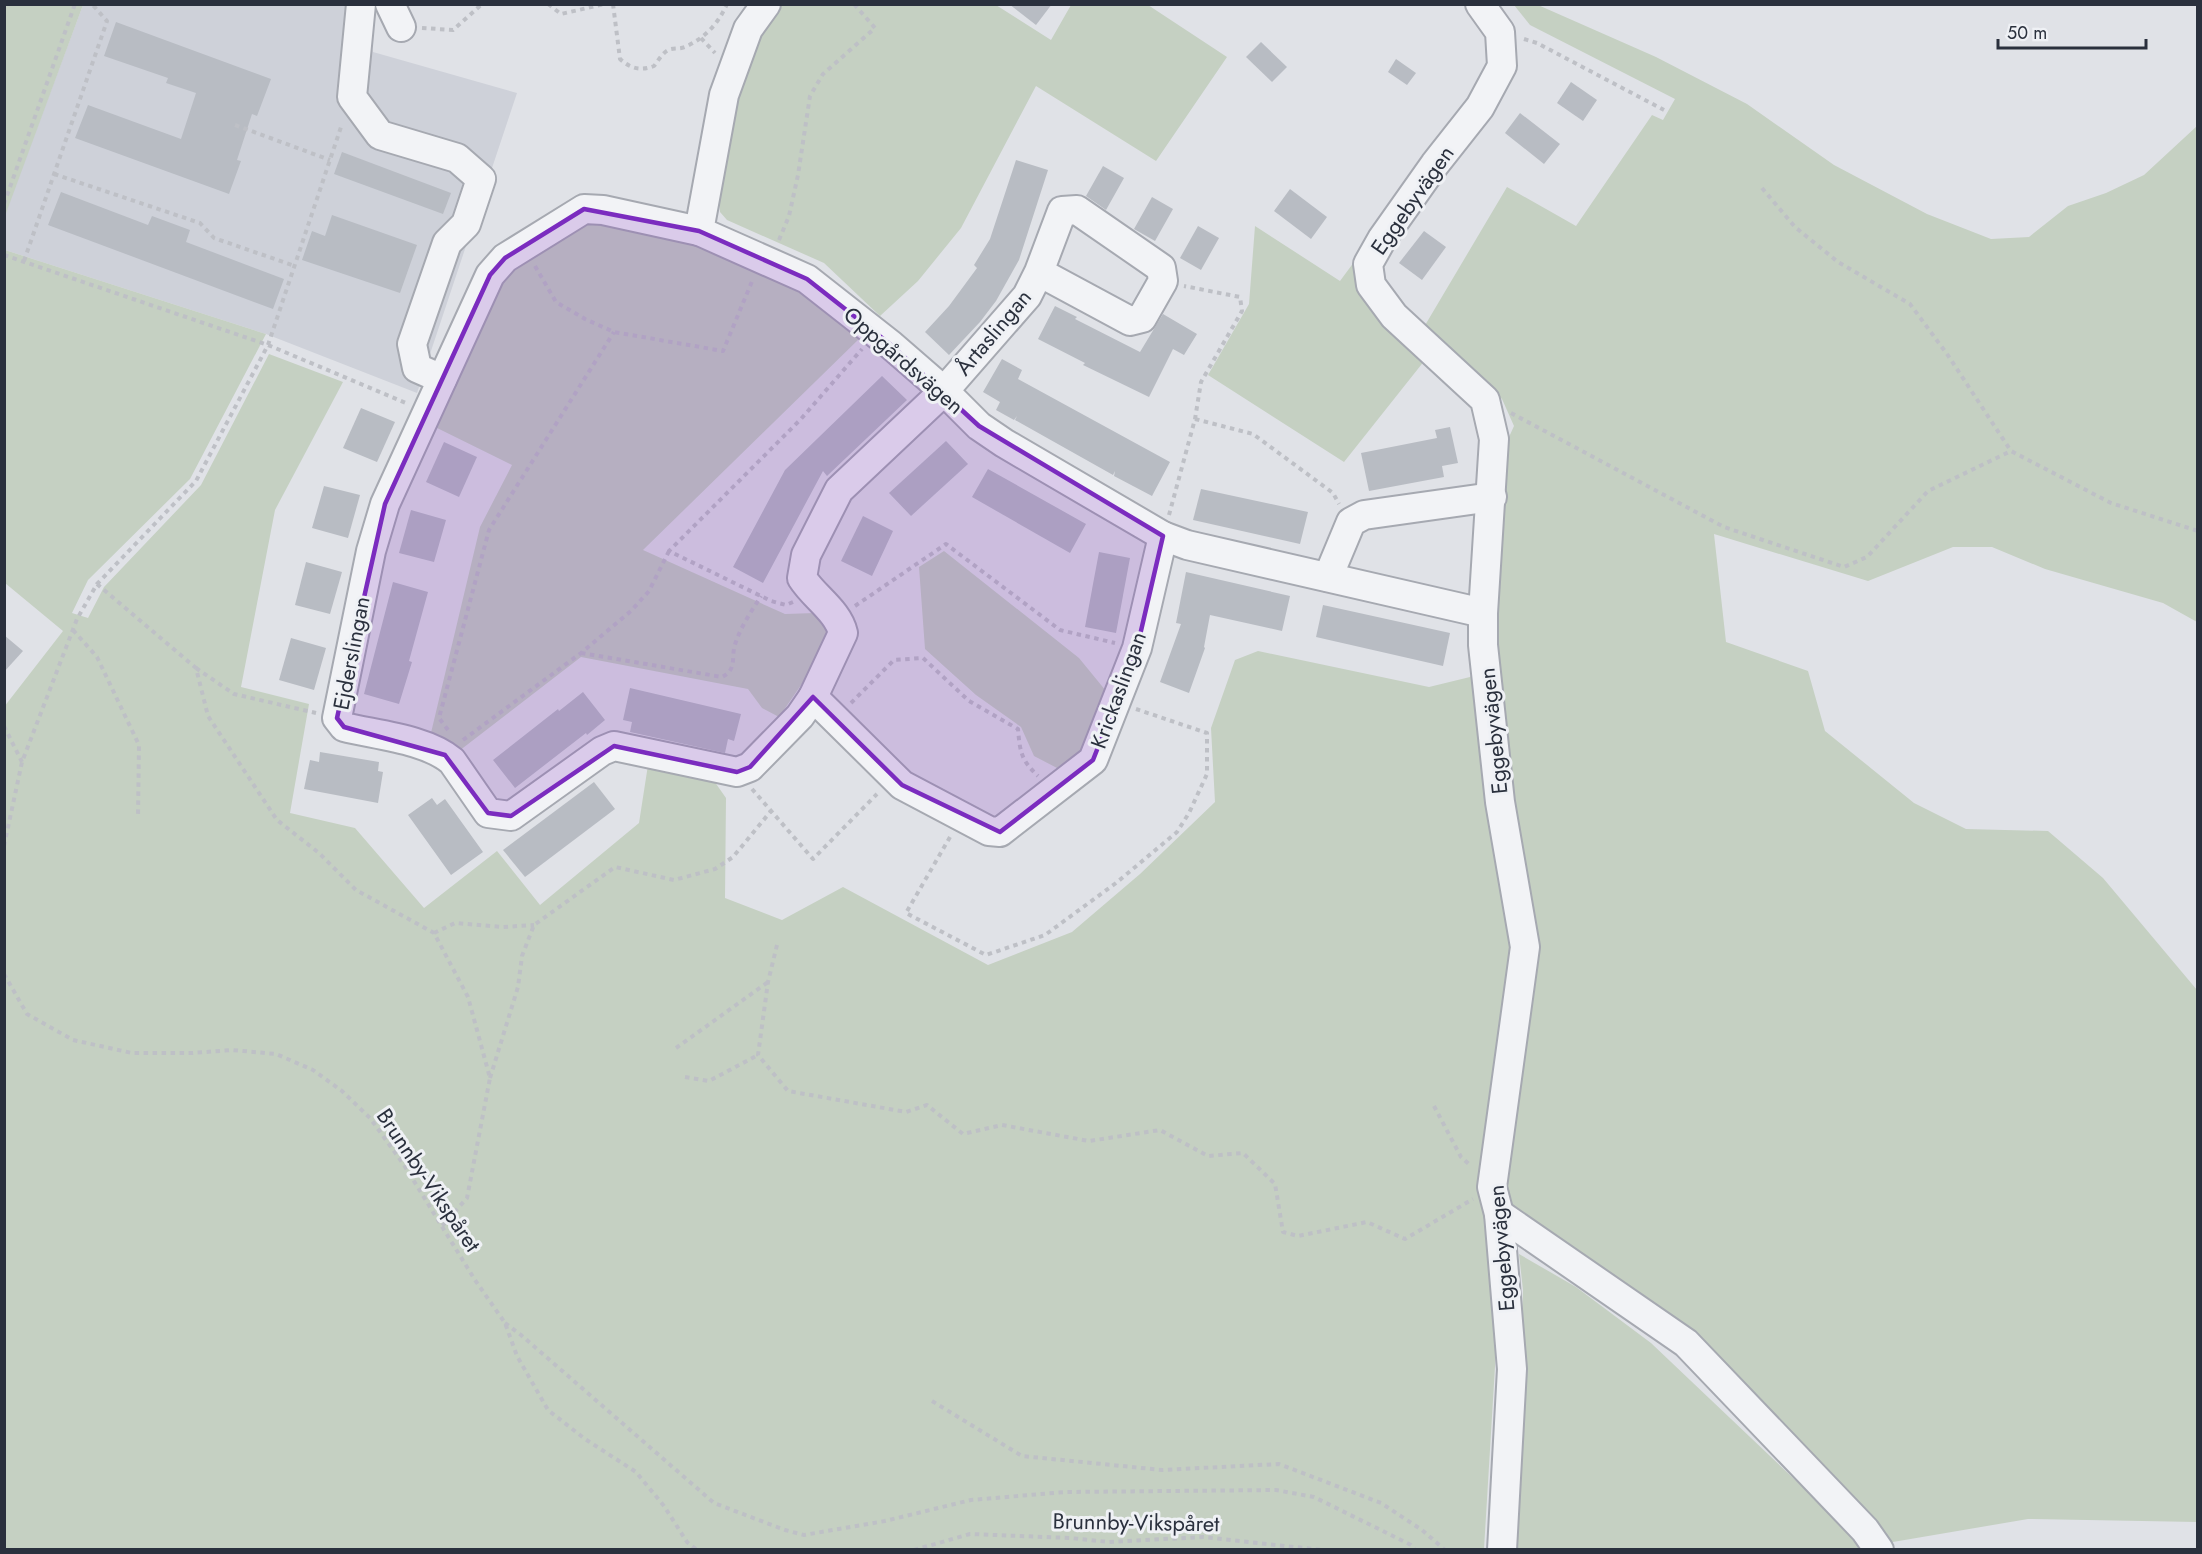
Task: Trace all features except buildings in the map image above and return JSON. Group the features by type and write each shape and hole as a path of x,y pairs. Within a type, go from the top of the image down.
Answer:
{"street":[{"path":"361,4 352,97 380,135 457,158 482,179 466,224 447,243 412,344 417,368 442,379"},
{"path":"699,231 724,96 748,29 766,4"},
{"path":"1480,4 1500,32"},
{"name":"Eggebyvägen","path":"1500,32 1502,66 1480,107 1434,164 1382,238 1368,264 1371,285 1394,316 1485,400 1494,439 1483,645 1500,802 1525,947 1495,1201 1512,1369 1502,1550"},
{"name":"Ejderslingan","path":"699,231 603,210 584,209 506,258 490,275 385,504 371,551 337,718 344,728 426,746 451,749 452,761 488,813 511,816 602,751 614,746 737,772"},
{"name":"Årtaslingan","path":"944,391 1027,297 1062,211 1077,210 1161,268 1163,281 1142,318 1130,321 1039,272"},
{"name":"Oppgårdsvägen","path":"699,231 807,279 876,333 944,391 979,426 1163,536 1186,545 1483,613"},
{"path":"737,772 750,767 800,716 813,697 843,633 841,623 801,578 806,555 839,490 944,391"},
{"path":"1328,577 1351,522 1365,515 1492,497"},
{"name":"Krickaslingan","path":"813,697 892,778 989,831 1000,832 1093,760 1137,648 1163,536"},
{"path":"1495,1201 1686,1343 1865,1530 1879,1550"}],"path":[{"path":"4,204 75,4"},
{"path":"24,261 107,21 92,4"},
{"path":"395,16 453,30 482,4"},
{"path":"548,4 561,14 605,4"},
{"path":"613,4 620,59 637,69 654,66 664,53 682,48 701,38 719,21 727,4"},
{"path":"1500,32 1537,43 1664,110"},
{"path":"701,38 720,57"},
{"path":"5,845 22,762 73,630 97,584 196,482 268,345 352,97"},
{"path":"235,125 330,160"},
{"path":"54,174 200,223 214,238 295,266"},
{"path":"1762,188 1795,227 1838,262 1910,303 1947,354 2011,451 2111,503 2198,531"},
{"path":"4,255 268,345 426,412"},
{"path":"1163,281 1240,297 1242,311 1201,382 1195,419 1163,536"},
{"path":"614,332 489,530 439,718 451,749 582,653 631,611 649,591 669,550 801,419 876,333"},
{"path":"1485,400 1724,527 1844,567 1867,557 1928,491 2011,451"},
{"path":"1195,419 1253,434 1332,493 1351,522"},
{"path":"837,618 946,544 1060,630 1137,648"},
{"path":"669,550 761,596 786,605 795,602 809,589"},
{"path":"97,584 196,668 234,694 337,718"},
{"path":"582,653 722,677 730,673 733,666 734,649 740,632 761,596"},
{"path":"73,630 97,657 139,745 138,817"},
{"path":"834,718 894,660 923,658 969,701 1018,729 1020,753 1027,766 1054,791"},
{"path":"196,668 207,716 277,820 319,853 356,890 434,933 468,997 490,1078"},
{"path":"961,817 906,913 986,955 1045,935 1107,890 1177,832 1189,813 1207,774 1207,733 1115,702"},
{"path":"4,726 22,762"},
{"path":"737,772 813,859 892,778"},
{"path":"442,1226 467,1198 490,1078 518,987 522,956 534,926 615,867 674,880 715,868 733,857 771,811"},
{"path":"434,933 455,923 503,927 534,926"},
{"path":"777,945 768,982 758,1055 788,1091 906,1112 927,1106 963,1134 1002,1125 1089,1141 1160,1130 1208,1156 1243,1153 1275,1184 1283,1232 1298,1236 1367,1222 1405,1239 1495,1201 1461,1157 1434,1106"},
{"name":"Brunnby-Vikspåret","path":"4,975 27,1014 73,1040 132,1053 232,1050 276,1054 313,1070 342,1091 370,1118 404,1165 475,1280 506,1323 517,1356 548,1410 585,1439 636,1472 664,1506 687,1542 697,1550"},
{"path":"676,1048 768,982"},
{"path":"685,1077 709,1081 758,1055"},
{"path":"506,1323 714,1503 785,1530 804,1534 885,1521 971,1500 1065,1492 1276,1490 1314,1497 1411,1545 1415,1550"},
{"path":"932,1401 1022,1456 1162,1470 1280,1464 1381,1503 1422,1530 1445,1550"},
{"name":"Brunnby-Vikspåret","path":"914,1550 970,1534 1109,1542 1203,1537 1322,1550"}],"highlighted area":[{"path":"584,209 699,231 807,279 891,345 979,426 1163,536 1137,648 1093,760 1000,832 902,785 813,697 750,767 737,772 614,746 511,816 488,813 445,755 344,727 337,718 385,504 490,275 505,258"}],"shaded area":[{"path":"83,5 373,5 368,35 373,52 517,93 417,393 266,334 5,250 4,216"}],"green space":[{"path":"4,5 83,5 5,216"},
{"path":"777,5 996,5 1051,40 1071,5 1148,5 1227,57 1156,161 1036,86 961,228 918,281 880,316 824,263 727,220 720,212 718,189 738,80 758,31"},
{"path":"1514,5 1538,5 1656,57 1747,104 1834,165 1927,214 1991,239 2029,237 2068,206 2106,193 2144,175 2197,126 2197,622 2163,603 2045,569 1992,547 1953,547 1868,581 1714,534 1726,642 1808,671 1825,731 1914,803 1966,829 2048,831 2103,878 2197,990 2197,1522 2028,1519 1887,1543 1695,1334 1524,1218 1491,1260 1496,1350 1484,1549 5,1549 4,707 63,631 5,583 5,250 266,334 190,479 88,580 72,613 88,618 104,587 201,485 269,354 343,382 275,510 241,687 309,704 290,813 355,828 424,908 497,851 540,905 639,823 648,765 712,778 726,798 725,898 782,920 843,887 988,965 1072,932 1140,874 1215,802 1211,728 1235,660 1258,651 1429,687 1470,677 1493,649 1509,437 1514,426 1502,399 1424,327 1507,187 1576,226 1652,115 1663,120 1675,99 1530,25"},
{"path":"594,220 699,245 794,289 820,304 860,338 643,550 785,614 815,613 828,633 808,675 779,717 762,708 748,689 581,657 459,751 430,737 480,527 512,465 433,426 500,286 516,263"},
{"path":"1255,226 1340,281 1357,258 1425,360 1344,462 1208,375 1249,304"},
{"path":"944,551 1079,658 1106,691 1085,749 1057,768 1034,756 1021,727 976,695 925,649 919,567"},
{"path":"1519,1254 1576,1287 1651,1343 1831,1514 1862,1549 1513,1550 1523,1290"}]}
